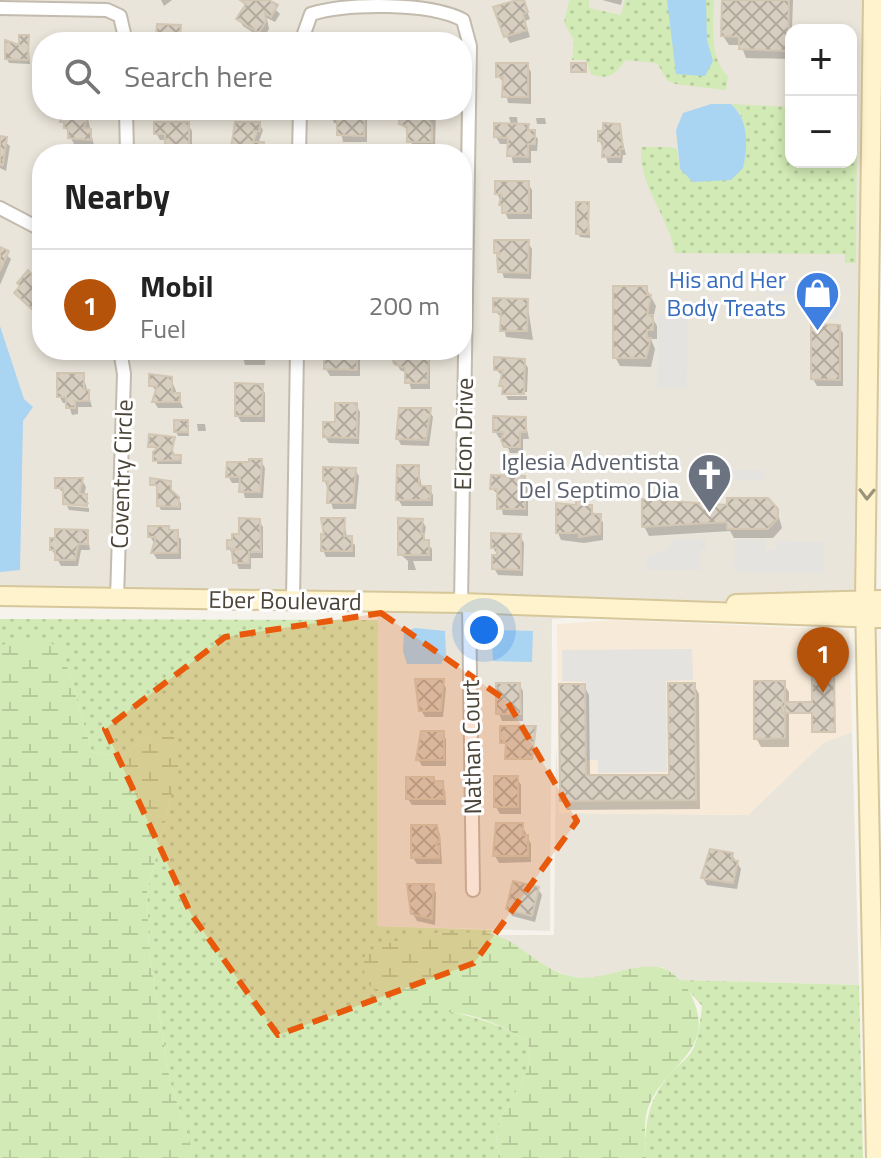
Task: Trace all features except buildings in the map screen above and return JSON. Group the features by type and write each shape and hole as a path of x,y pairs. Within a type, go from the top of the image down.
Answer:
{"street":[{"path":"873,0 876,108 873,609 876,1158"},
{"name":"Elcon Drive","path":"305,32 311,14 332,7 444,10 463,20 466,32"},
{"path":"0,8 107,10 120,16 124,32"},
{"path":"126,120 127,144"},
{"path":"299,144 300,120"},
{"name":"Elcon Drive","path":"469,120 469,144"},
{"path":"0,208 32,225"},
{"name":"Coventry Circle","path":"117,598 124,374 122,360"},
{"path":"293,601 297,360"},
{"name":"Elcon Drive","path":"465,603 467,360"},
{"name":"Eber Boulevard","path":"0,596 569,607 873,609"},
{"name":"Nathan Court","path":"465,603 473,890"}],"highlighted area":[{"path":"381,613 507,701 577,821 474,963 278,1035 191,914 105,729 225,637"}],"shaded area":[{"path":"0,0 873,0 865,600 552,619 550,931 377,926 378,610 0,596"},
{"path":"766,281 806,281 806,287 839,294 839,319 806,319 806,295 766,295"},
{"path":"658,315 688,316 687,388 657,388"},
{"path":"715,469 764,471 764,481 715,479"},
{"path":"671,539 706,539 706,549 700,550 700,570 646,570 646,558 670,548"},
{"path":"735,540 766,540 766,550 775,550 775,541 824,542 823,573 734,572"},
{"path":"616,620 849,630 852,732 823,743 748,815 559,813 557,624"},
{"path":"692,649 693,680 666,681 667,772 598,773 598,760 587,760 586,682 562,681 562,650"},
{"path":"852,732 859,985 679,980 662,967 639,967 596,979 572,977 540,965 502,937 490,935 554,935 556,745 560,813 748,815 823,743"}],"green space":[{"path":"569,0 589,0 589,8 621,15 625,0 714,0 715,50 728,76 726,90 675,84 667,80 657,63 625,60 611,75 602,77 591,74 586,60 572,60 574,40 564,23"},
{"path":"731,104 785,107 785,168 857,168 856,263 845,263 845,254 675,253 649,189 641,147 671,147 677,150 680,169 745,132 740,113"},
{"path":"0,619 378,620 377,926 492,930 490,935 432,933 373,949 393,1000 480,1019 528,1042 528,1068 504,1112 497,1134 501,1158 195,1158 170,1081 149,953 147,892 171,798 150,735 121,757 92,752 63,652 12,640 0,647"},
{"path":"12,640 51,643 63,652 92,752 121,757 150,735 174,737 179,766 147,892 149,953 170,1081 195,1158 0,1158 0,647"},
{"path":"432,933 497,936 554,971 574,977 595,977 647,966 662,968 681,981 690,993 699,1028 688,1053 650,1103 645,1123 646,1158 501,1158 497,1134 504,1112 528,1068 528,1042 480,1018 392,1001 371,987 365,976 364,957 373,949"},
{"path":"679,980 859,985 863,1158 646,1158 647,1123 653,1102 664,1082 691,1052 699,1028 702,1006"}],"water":[{"path":"667,0 706,0 707,40 713,61 705,76 676,74"},
{"path":"711,104 731,104 741,118 746,142 743,168 731,180 693,182 680,169 676,130 683,113"},
{"path":"0,326 24,399 33,407 23,421 20,570 0,572"},
{"path":"415,628 445,631 446,655 441,664 407,664 403,651 404,632"},
{"path":"495,630 533,631 532,662 493,661 492,637"}],"place":[{"name":"His and Her Body Treats","path":"817,332"},
{"name":"Iglesia Adventista Del Septimo Dia","path":"710,514"},
{"name":"Mobil","path":"823,693"}]}
